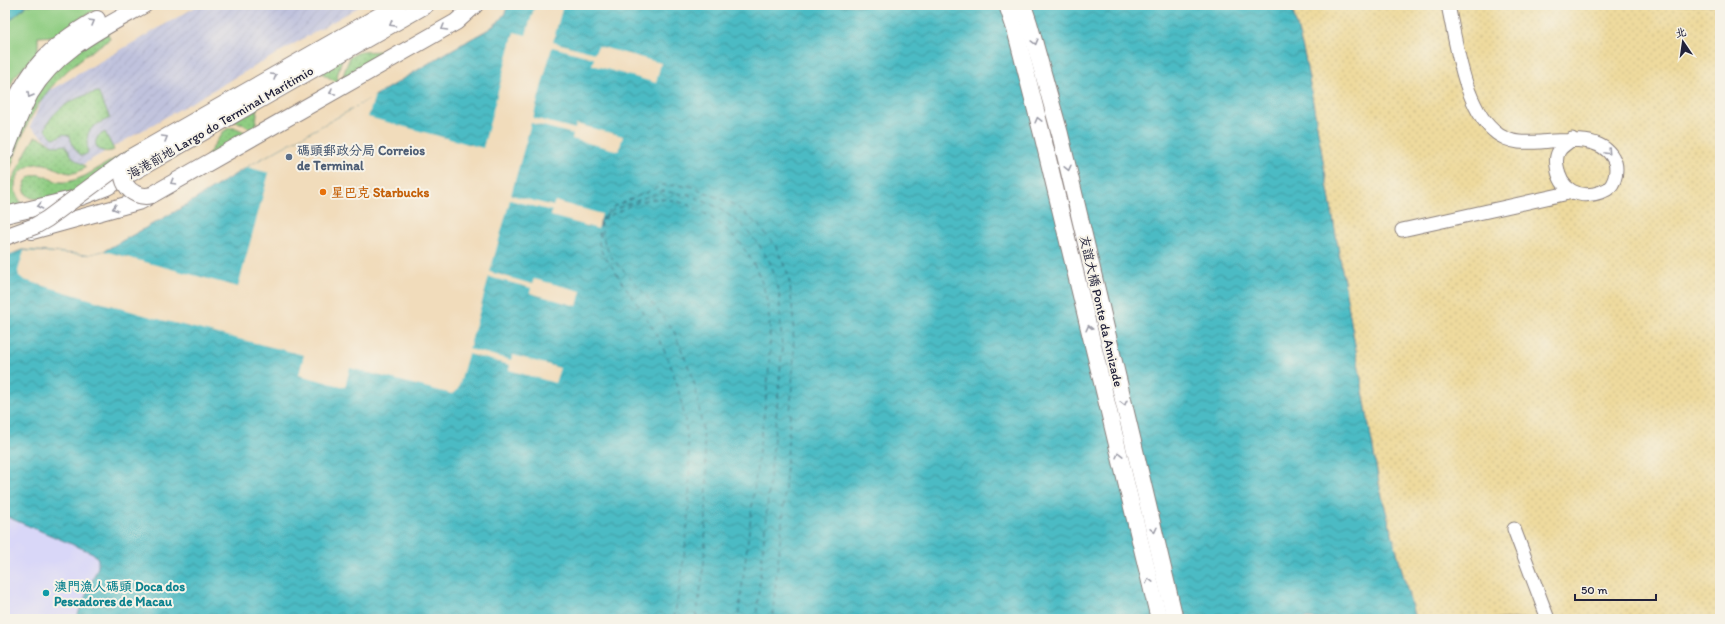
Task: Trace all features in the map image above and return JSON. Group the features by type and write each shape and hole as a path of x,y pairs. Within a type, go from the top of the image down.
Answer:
{"main road":[{"path":"5,123 20,90 45,56 77,30 122,5"},
{"path":"5,153 30,95 53,64 83,40 144,5"},
{"path":"5,238 47,220 131,157 398,5"},
{"name":"海港前地 Largo do Terminal Marítimio","path":"5,215 81,197 107,187 426,5"},
{"path":"5,238 141,201 456,22 476,5"},
{"name":"友誼大橋 Ponte da Amizade","path":"1007,5 1015,29 1043,138 1158,619"},
{"name":"友誼大橋 Ponte da Amizade","path":"1023,5 1060,134 1175,619"},
{"path":"131,157 126,162 122,173 126,187 138,195 152,195"}],"street":[{"path":"1402,230 1573,192 1592,195 1609,189 1616,176 1616,165 1611,153 1602,146 1572,140 1518,142 1505,138 1494,132 1474,107 1468,92 1448,5"},
{"path":"1572,140 1559,150 1556,159 1558,172 1563,185 1573,192"},
{"path":"1514,529 1548,619"}],"shaded area":[{"path":"199,5 362,5 80,166 30,127 45,93"},
{"name":"澳門漁人碼頭 Doca dos Pescadores de Macau","path":"5,516 93,553 98,559 98,567 76,619 5,619"}],"green space":[{"path":"27,5 104,5 75,21 54,36 38,37 38,53 14,77 5,99 5,25"},
{"path":"410,5 415,5 79,192 44,199 28,196 25,190 26,181 34,175 60,182 67,182 85,176 237,88 243,100"},
{"path":"105,26 110,39 78,61 50,88 31,117 11,167 5,172 6,161 16,132 31,101 47,75 54,66"},
{"path":"386,51 391,56 344,82 344,73 350,57 359,52"},
{"path":"343,55 337,76 339,84 322,73"},
{"path":"98,92 110,118 90,130 87,138 88,153 82,156 74,148 70,136 64,134 53,138 45,130 48,123 59,110 74,100"},
{"path":"258,104 255,132 241,123 231,121"},
{"path":"229,128 236,128 249,134 205,159 223,132"},
{"path":"105,132 114,150 106,152 97,147 96,140 98,136"},
{"path":"35,137 55,145 65,145 73,158 86,167 72,173 62,171 45,164 31,165 23,169 18,176 15,188 16,194 23,204 5,208 5,195"}],"sand":[{"path":"1291,5 1720,5 1720,619 1415,619 1380,489 1305,57"}],"water":[{"path":"5,5 27,5 5,25"},
{"path":"508,5 1291,5 1305,57 1380,489 1415,619 76,619 98,567 98,559 93,553 5,516 5,257 22,250 88,255 104,251 178,210 247,167 353,109 489,29 498,22 505,13"}],"pier":[{"path":"535,5 563,5 553,42 595,53 598,46 661,63 656,83 592,65 594,58 552,47 533,118 575,129 576,124 623,136 619,151 572,139 573,134 531,123 511,195 553,206 555,201 602,214 598,229 551,216 552,211 510,200 490,272 532,284 534,279 581,291 577,306 530,293 531,288 489,277 469,349 511,360 513,355 560,368 555,383 509,370 510,365 468,354 458,389 452,394 350,368 345,387 299,375 304,355 158,319 24,280 19,276 18,271 24,251 88,255 104,251 238,287 269,173 247,167 353,109 375,95 368,117 483,148 514,32 526,35"}],"ferry route":[{"path":"600,221 613,207 663,185 691,186 735,205 757,224 775,245 789,276 793,315 794,356 784,503 772,619"},
{"path":"603,218 613,210 662,191 689,195 720,208 744,227 759,245 771,264 779,291 782,349 756,619"},
{"path":"602,220 640,202 660,199 680,202 708,215 732,235 750,257 763,286 770,324 769,367 738,619"},
{"path":"600,221 605,245 612,258 638,286 673,329 693,378 703,433 707,478 705,552 696,619"},
{"path":"600,223 600,248 656,334 671,367 681,402 687,438 689,474 688,511 685,547 674,619"}],"place":[{"name":"碼頭郵政分局 Correios de Terminal","path":"289,157"},
{"name":"星巴克 Starbucks","path":"323,192"},
{"name":"澳門漁人碼頭 Doca dos Pescadores de Macau","path":"46,593"}]}
